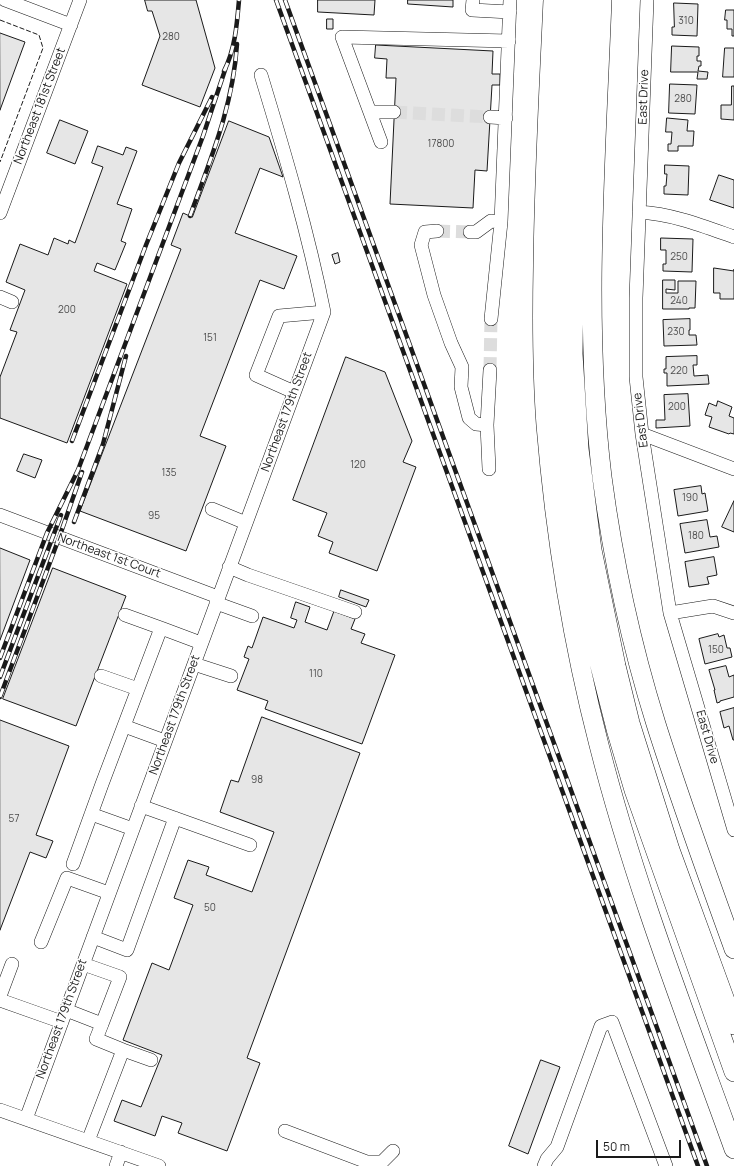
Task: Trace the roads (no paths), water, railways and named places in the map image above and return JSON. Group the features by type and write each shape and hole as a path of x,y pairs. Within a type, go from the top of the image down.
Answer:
{"highway":[{"path":"553,0 542,312 546,423 562,562 587,698 620,822 665,958 734,1148"},
{"path":"568,0 557,318 561,406 576,555 598,662 630,777 734,1072"},
{"path":"584,0 575,200 573,354 579,449 592,550 616,666 630,723 670,850 734,1025"},
{"path":"602,0 592,289 592,349 595,403 602,477 614,552 631,634 655,722 700,855 734,949"}],"street":[{"path":"5,0 71,25"},
{"name":"Northeast 181st Street","path":"0,213 80,0"},
{"path":"473,0 472,10 510,11 501,222 491,319"},
{"name":"East Drive","path":"648,0 636,298 636,377 642,434 670,613 734,830"},
{"path":"381,142 342,37 509,40"},
{"path":"262,75 296,191 316,270 324,312 279,316 256,375 294,392"},
{"path":"370,112 394,112"},
{"path":"490,117 506,118"},
{"path":"639,212 659,213 684,219 734,237"},
{"path":"470,232 476,232 491,221 501,222"},
{"path":"437,231 425,232 421,245 434,295 451,343 462,367 461,387 470,418 476,424 487,425"},
{"name":"Northeast 179th Street","path":"26,1119 324,312"},
{"path":"490,370 487,425 490,469"},
{"path":"642,434 734,469"},
{"path":"212,509 246,523"},
{"name":"Northeast 1st Court","path":"0,515 217,600 252,616"},
{"path":"229,567 354,612"},
{"path":"670,613 713,606 734,613"},
{"path":"125,615 201,643"},
{"path":"73,864 161,628"},
{"path":"194,664 231,676"},
{"path":"101,676 138,689"},
{"path":"124,726 165,741"},
{"path":"141,806 250,845"},
{"path":"91,814 133,829"},
{"path":"93,937 127,950 175,818"},
{"path":"41,942 67,878 109,893"},
{"path":"0,996 12,964"},
{"path":"83,964 120,977 96,1039 151,1060"},
{"path":"0,1000 102,1024"},
{"path":"544,1166 546,1159 557,1147 601,1026 612,1022 666,1166"},
{"path":"88,1140 123,1050"},
{"path":"0,1110 159,1166"},
{"path":"285,1131 367,1162 382,1162 393,1151"},
{"path":"116,1166 121,1152"}],"tunnel":[{"path":"394,112 490,117"},
{"path":"437,231 470,232"},
{"path":"490,370 491,319"}],"railway":[{"path":"224,71 233,46 239,0"},
{"path":"276,0 698,1166"},
{"path":"285,0 707,1166"},
{"path":"190,216 220,132 231,89 237,44"},
{"path":"0,658 47,533 78,470 203,136 226,67"},
{"path":"72,441 146,245 179,163 212,97"},
{"path":"74,522 103,444 126,356"},
{"path":"0,697 82,472"},
{"path":"0,677 61,515"}]}
